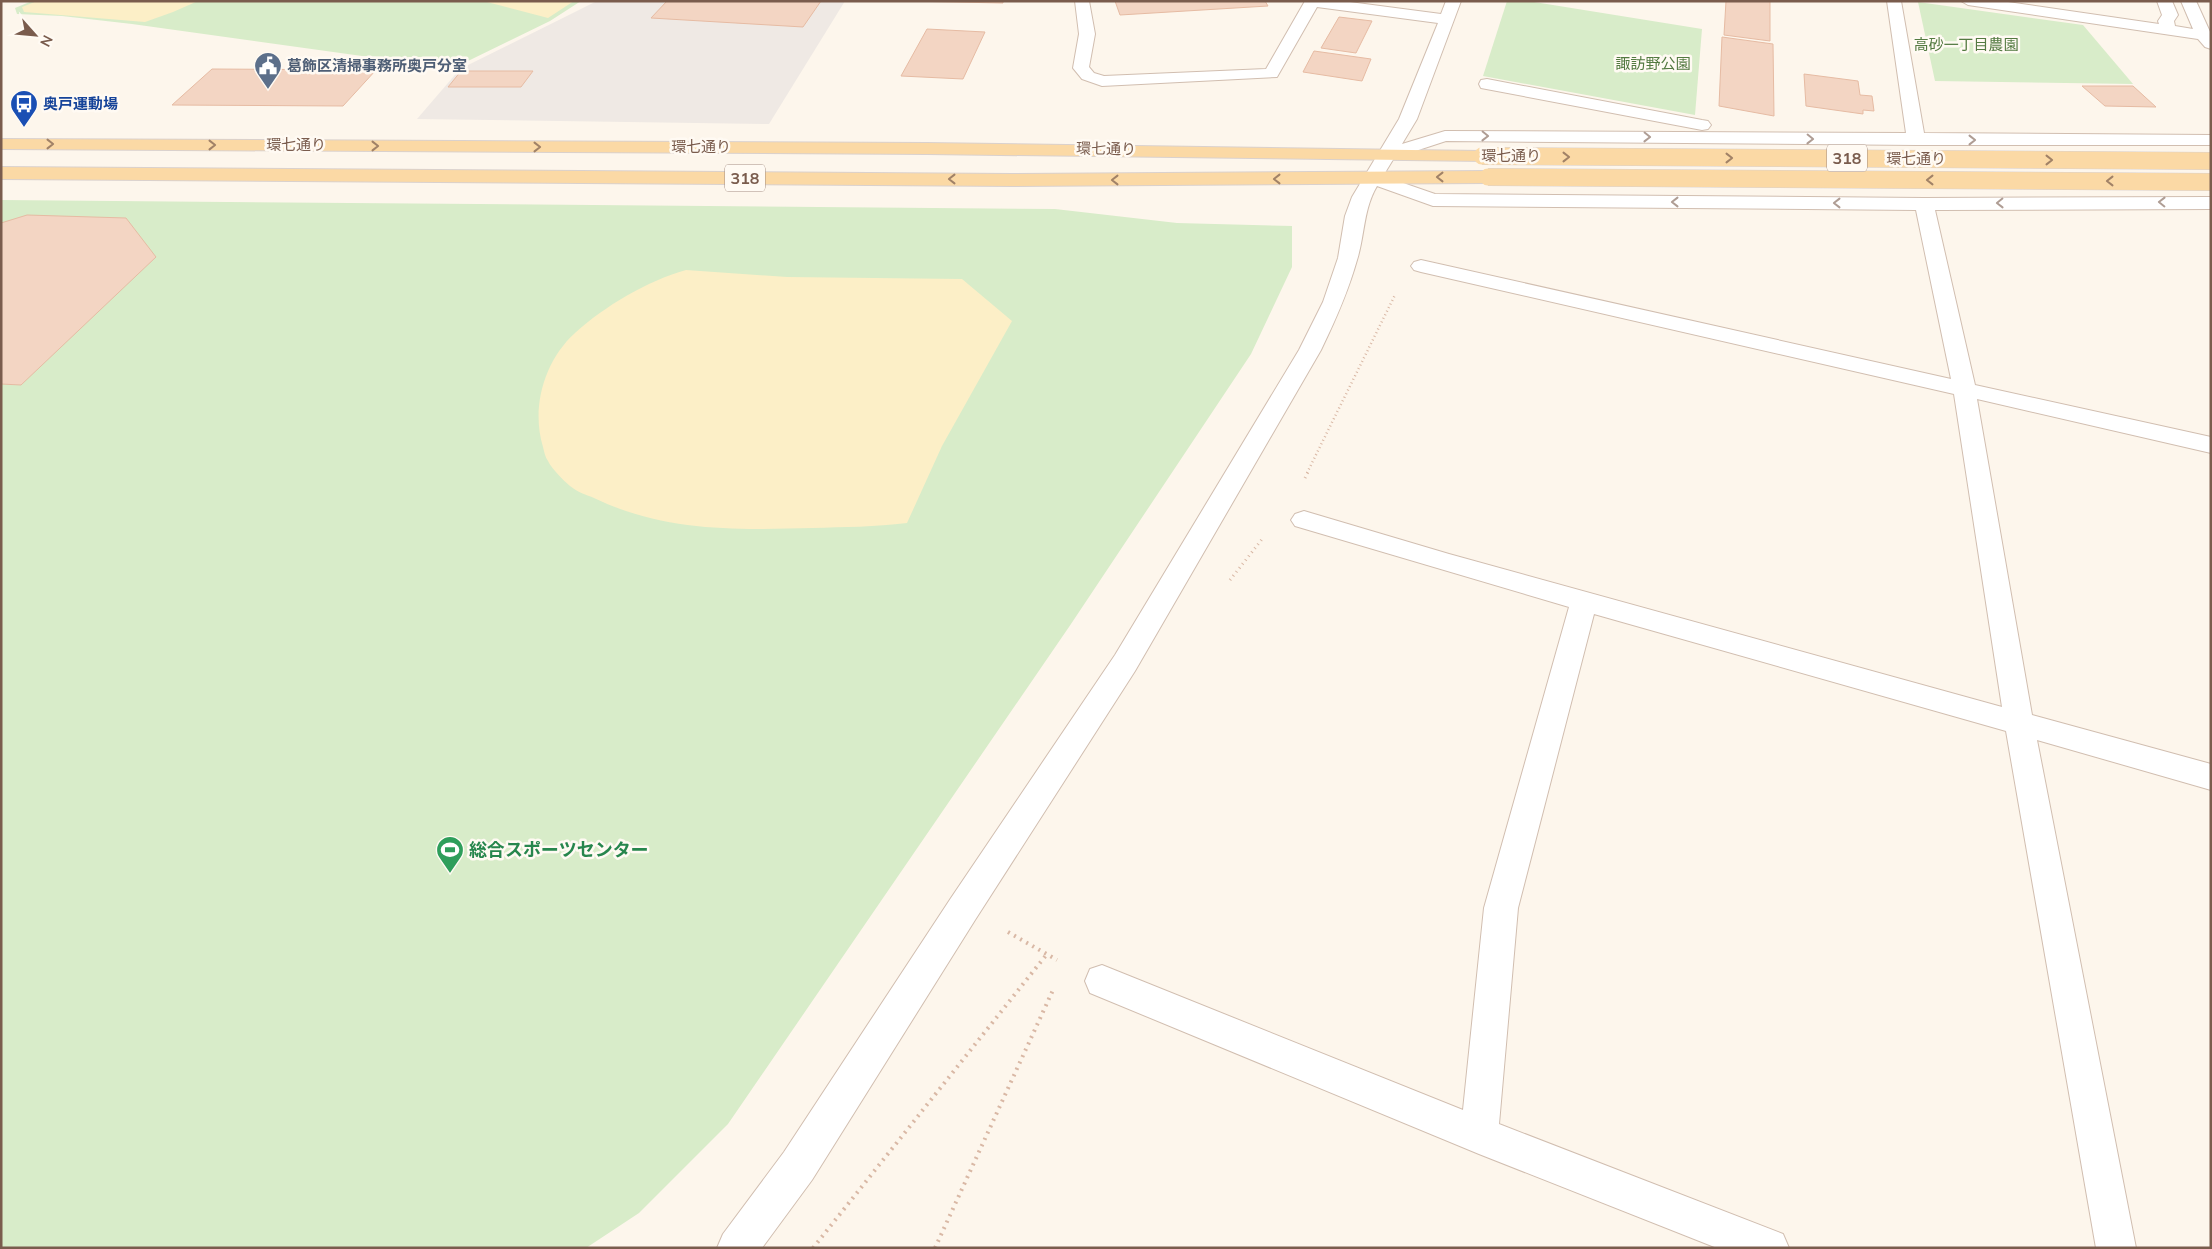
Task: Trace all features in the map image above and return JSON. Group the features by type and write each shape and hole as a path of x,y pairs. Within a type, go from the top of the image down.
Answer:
{"main road":[{"name":"環七通り","path":"1,144 1056,149 1482,156 2211,161"},
{"name":"環七通り","path":"1,173 1012,180 1488,177 2211,182"}],"street":[{"path":"1082,1 1087,34 1081,68 1088,76 1102,81 1271,74 1313,2 1445,19"},
{"path":"737,1248 798,1166 958,917 1125,664 1310,350 1333,302 1348,258 1355,216 1361,198 1371,178 1408,119 1445,19 1454,1"},
{"path":"1894,1 1916,140"},
{"path":"1968,1 2169,30 2207,39"},
{"path":"2164,1 2170,15 2166,22 2169,30"},
{"path":"2188,1 2207,39"},
{"path":"1487,84 1704,126 1718,132 1722,138"},
{"path":"1387,154 1445,136 1916,140 2211,140"},
{"path":"1371,178 1433,200 1924,204 2211,203"},
{"path":"1924,204 1964,388 2019,723 2116,1248"},
{"path":"1421,266 1638,318 1964,388 2211,445"},
{"path":"1304,520 1584,601 2211,777"},
{"path":"1480,1135 1500,908 1584,601"},
{"path":"1102,981 1480,1135 1769,1248"}],"path":[{"path":"1302,484 1398,290"},
{"path":"1002,929 1035,948"},
{"path":"813,1248 1046,954"},
{"path":"935,1248 1055,988"}],"shaded area":[{"path":"597,1 845,1 769,124 417,119 460,69"}],"green space":[{"path":"32,1 581,1 550,21 468,61 362,56 132,24 62,16 17,14 15,8"},
{"name":"諏訪野公園","path":"1507,1 1528,1 1702,29 1695,115 1483,76"},
{"name":"高砂一丁目農園","path":"1918,2 2083,25 2133,84 1935,81"},
{"name":"総合スポーツセンター","path":"1,200 1055,209 1177,223 1292,226 1292,267 1251,354 1071,624 728,1124 639,1213 586,1248 1,1248"}],"sand":[{"path":"37,1 198,1 145,22 24,12 22,7"},
{"path":"483,1 574,1 548,18"},
{"path":"686,270 787,277 962,279 1012,321 942,446 907,523 860,527 756,529 674,523 620,509 576,490 561,478 545,454 539,417 543,386 555,357 575,333 613,304 656,281"}],"building":[{"path":"667,1 821,1 803,27 651,18"},
{"path":"907,1 1003,1 1003,3"},
{"path":"1115,1 1265,1 1268,6 1120,15"},
{"path":"1726,1 1770,1 1770,41 1724,35"},
{"path":"1339,17 1372,21 1356,53 1321,48"},
{"path":"927,29 985,32 963,79 901,76"},
{"path":"1722,37 1773,44 1774,116 1719,106"},
{"path":"1314,51 1371,59 1362,81 1303,72"},
{"path":"212,69 376,70 343,106 172,105"},
{"path":"461,71 533,71 521,87 448,87"},
{"path":"1804,74 1858,81 1860,95 1872,96 1874,111 1863,110 1863,114 1806,106"},
{"path":"2082,86 2133,86 2156,107 2105,106"},
{"path":"27,215 126,218 156,257 21,385 1,384 1,223"}],"place":[{"name":"葛飾区清掃事務所奥戸分室","path":"268,90"},
{"name":"奥戸運動場","path":"24,128"},
{"name":"総合スポーツセンター","path":"450,874"}]}
